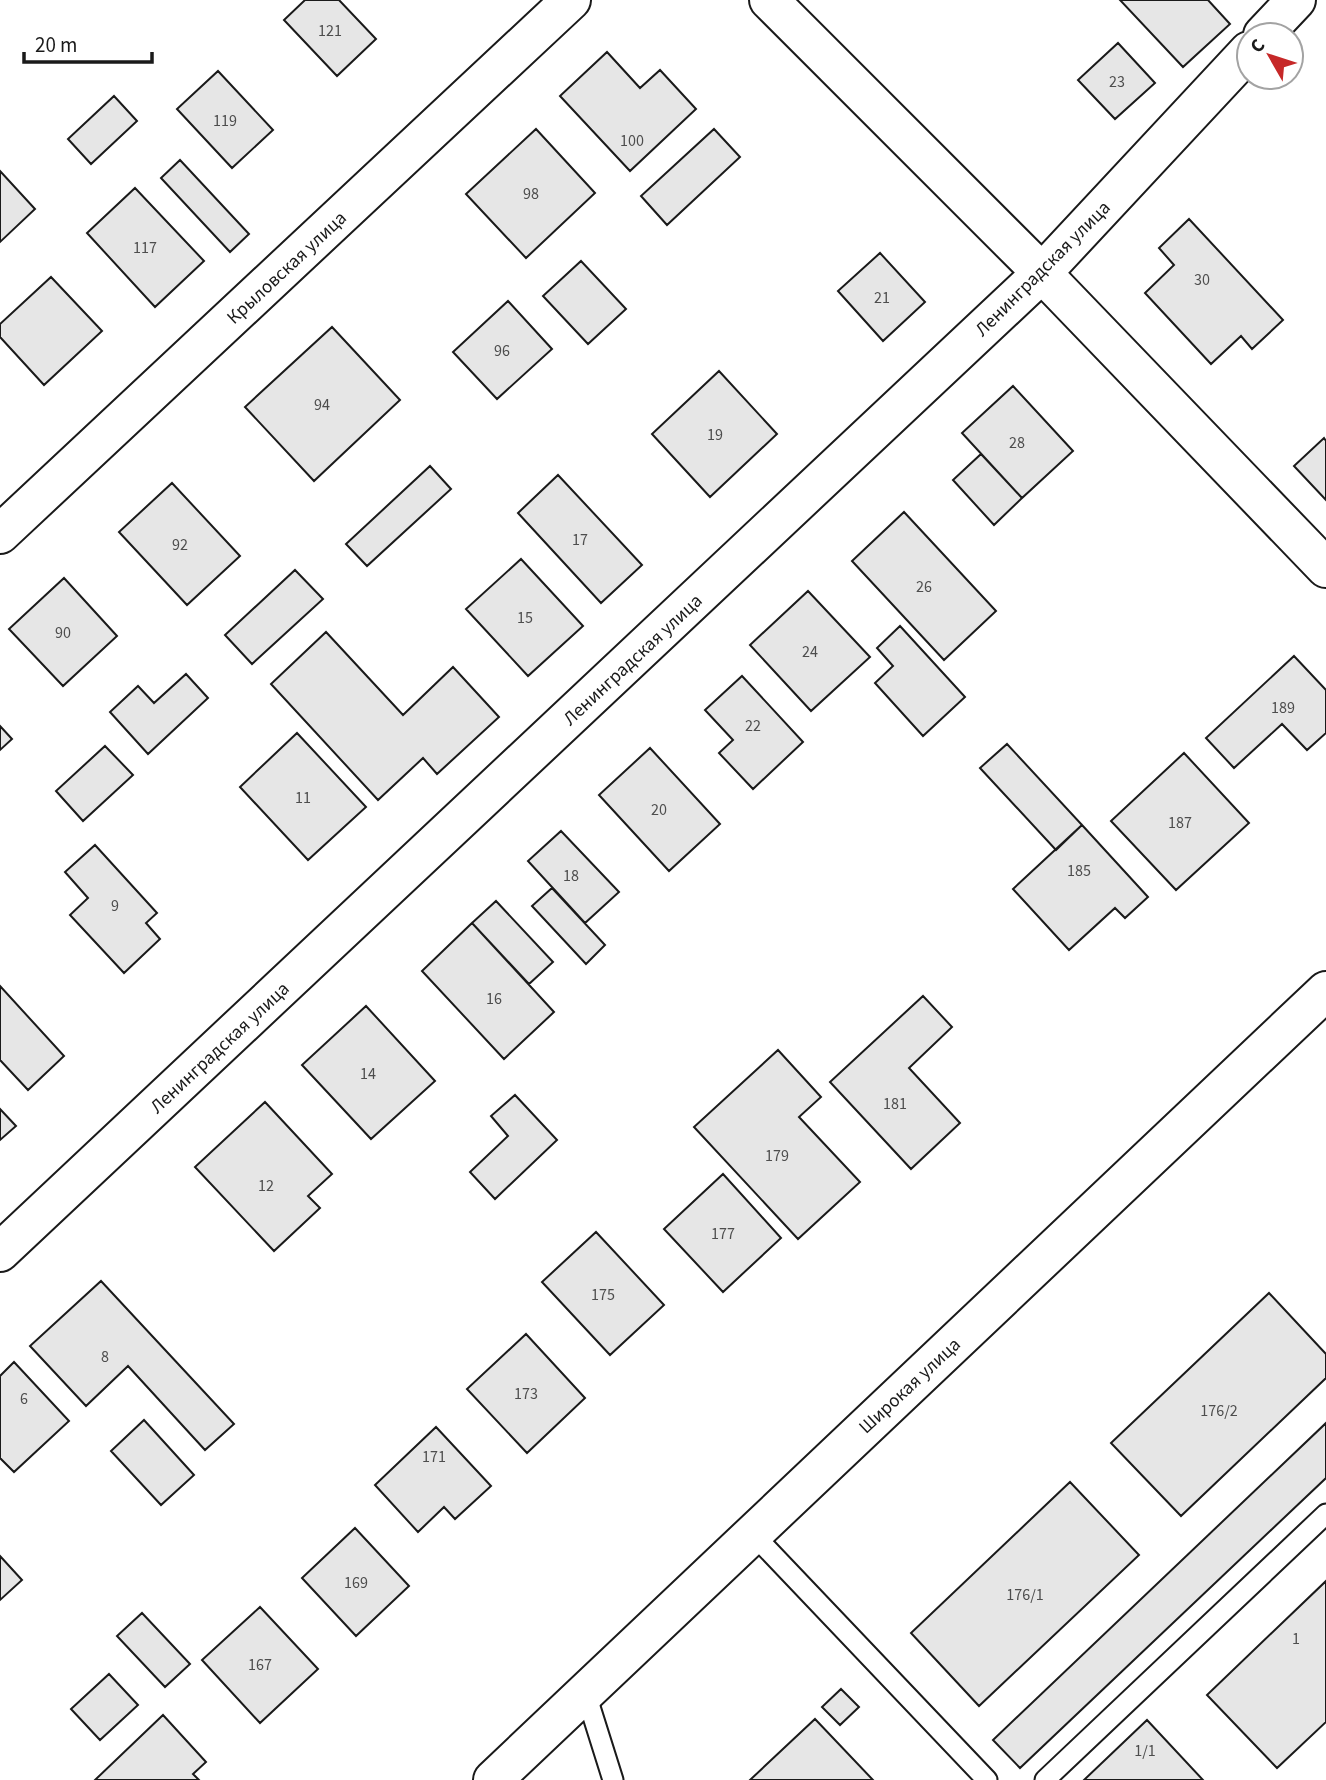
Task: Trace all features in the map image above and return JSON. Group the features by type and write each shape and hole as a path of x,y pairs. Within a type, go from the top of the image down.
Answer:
{"street":[{"name":"Крыловская улица","path":"0,534 571,0"},
{"path":"769,0 1042,273 1326,568"},
{"path":"1277,21 1296,0"},
{"name":"Ленинградская улица","path":"0,1252 1042,273 1235,66"},
{"name":"Широкая улица","path":"492,1780 1326,991"}],"lane":[{"path":"1045,1780 1326,1514"},
{"path":"752,1533 987,1780"},
{"path":"585,1691 613,1780"}],"building":[{"path":"305,0 339,0 376,39 337,76 284,20"},
{"path":"1120,0 1208,0 1230,24 1183,67"},
{"path":"1118,43 1155,83 1115,119 1078,80"},
{"path":"607,52 640,88 660,70 696,109 630,171 560,96"},
{"path":"218,71 273,130 232,168 177,109"},
{"path":"114,96 137,121 91,164 68,139"},
{"path":"536,129 595,193 526,258 466,194"},
{"path":"714,129 740,157 667,225 641,196"},
{"path":"180,160 249,234 230,252 161,178"},
{"path":"0,171 35,209 0,242"},
{"path":"135,188 204,261 155,307 87,233"},
{"path":"1189,219 1283,320 1252,349 1241,336 1211,364 1145,293 1174,265 1159,248"},
{"path":"880,253 925,302 883,341 838,291"},
{"path":"581,261 626,309 588,344 543,296"},
{"path":"51,277 102,331 44,385 0,337 0,324"},
{"path":"508,301 552,349 497,399 453,352"},
{"path":"332,327 400,400 314,481 245,407"},
{"path":"719,371 777,434 710,497 652,434"},
{"path":"1013,386 1073,451 1022,498 962,433"},
{"path":"1324,438 1326,441 1326,500 1294,466"},
{"path":"981,454 1022,498 994,525 953,480"},
{"path":"430,466 451,489 367,566 346,544"},
{"path":"558,475 642,565 601,603 518,513"},
{"path":"172,483 240,556 187,605 119,532"},
{"path":"904,512 996,611 944,660 852,561"},
{"path":"521,559 583,626 528,676 466,609"},
{"path":"295,570 323,599 252,664 225,635"},
{"path":"64,578 117,636 63,686 9,629"},
{"path":"808,591 870,657 811,711 750,645"},
{"path":"900,626 965,697 923,736 875,683 893,666 877,648"},
{"path":"326,632 403,715 453,667 499,717 437,774 423,758 378,800 271,684"},
{"path":"1294,656 1326,690 1326,733 1307,750 1282,724 1234,768 1206,738"},
{"path":"186,674 208,698 148,754 110,712 138,686 154,703"},
{"path":"742,676 803,742 753,789 719,753 733,740 705,710"},
{"path":"0,726 12,739 0,750"},
{"path":"297,733 366,807 308,860 240,787"},
{"path":"1007,744 1082,825 1056,850 980,768"},
{"path":"105,746 133,775 83,821 56,791"},
{"path":"650,748 720,824 669,871 599,795"},
{"path":"1184,753 1249,823 1176,890 1111,821"},
{"path":"1082,825 1148,897 1125,918 1115,908 1069,950 1013,889"},
{"path":"561,831 619,892 585,923 528,861"},
{"path":"95,845 157,913 146,923 160,939 124,973 70,915 88,898 65,872"},
{"path":"552,888 605,945 586,964 532,906"},
{"path":"496,901 553,962 529,984 472,923"},
{"path":"472,923 554,1012 504,1059 422,971"},
{"path":"0,986 64,1056 28,1090 0,1060"},
{"path":"923,996 952,1027 909,1068 960,1123 911,1169 830,1082"},
{"path":"366,1006 435,1081 371,1139 302,1065"},
{"path":"778,1050 821,1097 799,1117 860,1182 798,1239 694,1127"},
{"path":"515,1095 557,1140 495,1199 470,1172 508,1136 491,1116"},
{"path":"265,1102 332,1174 308,1196 320,1208 274,1251 195,1167"},
{"path":"0,1109 16,1126 0,1140"},
{"path":"723,1174 781,1238 723,1292 664,1229"},
{"path":"596,1232 664,1305 610,1355 542,1282"},
{"path":"101,1281 234,1424 205,1450 128,1366 86,1406 30,1346"},
{"path":"1269,1293 1326,1354 1326,1378 1181,1516 1111,1443"},
{"path":"526,1334 585,1398 527,1453 467,1389"},
{"path":"14,1362 69,1421 14,1472 0,1458 0,1376"},
{"path":"144,1420 194,1475 161,1505 111,1451"},
{"path":"1326,1423 1326,1478 1020,1768 993,1740"},
{"path":"436,1427 491,1486 455,1519 444,1507 418,1532 375,1485"},
{"path":"1070,1482 1139,1555 979,1706 911,1633"},
{"path":"355,1528 409,1586 356,1636 302,1578"},
{"path":"0,1556 22,1580 0,1600"},
{"path":"1326,1581 1326,1722 1277,1768 1207,1695"},
{"path":"260,1607 318,1669 260,1723 202,1660"},
{"path":"142,1613 190,1664 165,1687 117,1636"},
{"path":"109,1674 138,1705 100,1740 71,1709"},
{"path":"841,1689 859,1707 840,1725 822,1707"},
{"path":"163,1715 206,1762 193,1774 199,1780 95,1780"},
{"path":"815,1719 873,1780 750,1780"},
{"path":"1147,1720 1203,1780 1084,1780"}]}
